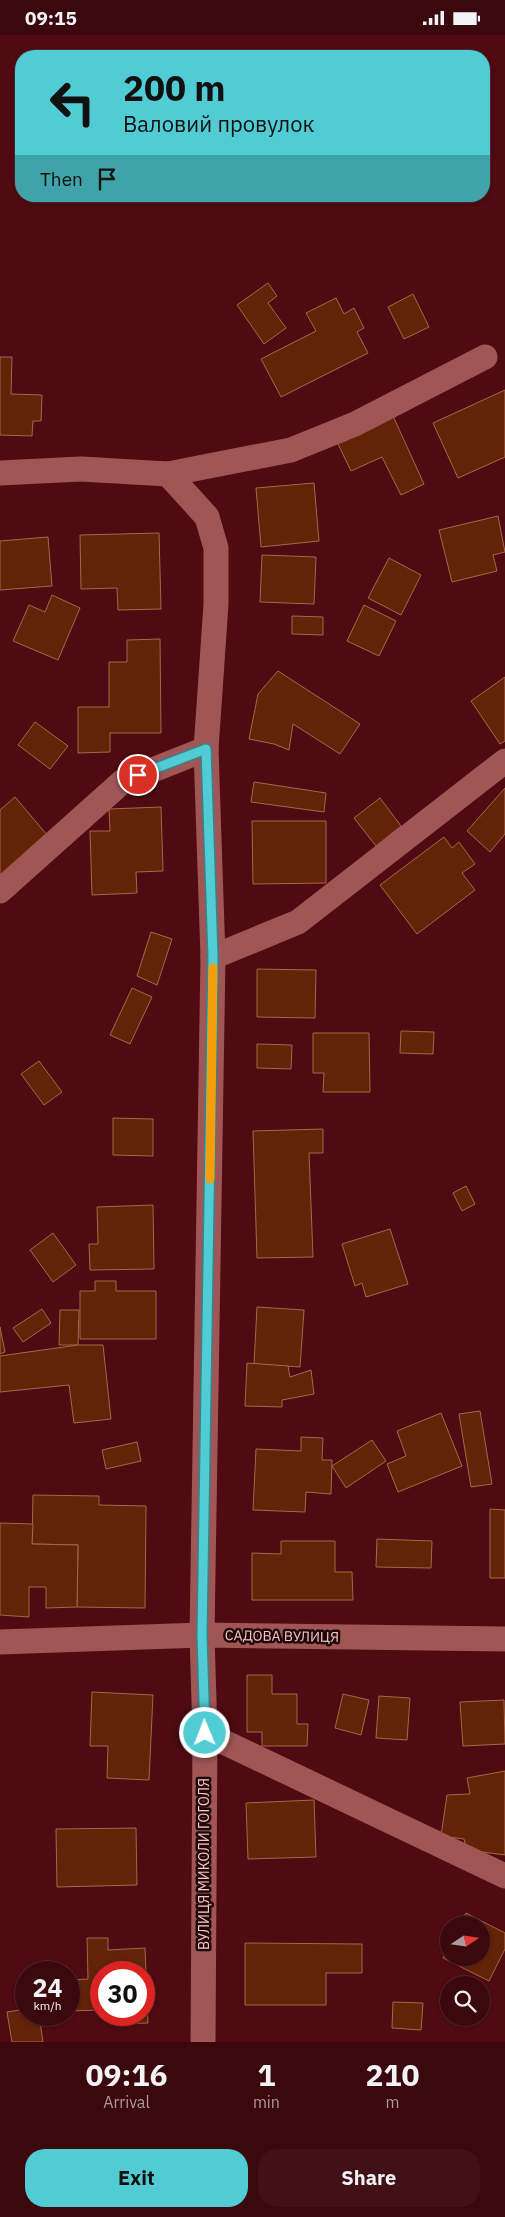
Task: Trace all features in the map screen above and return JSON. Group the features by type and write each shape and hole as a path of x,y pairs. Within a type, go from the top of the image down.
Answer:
{"street":[{"path":"0,473 81,469 168,474 291,450 355,424 485,357"},
{"name":"ВУЛИЦЯ МИКОЛИ ГОГОЛЯ","path":"168,474 207,517 216,548 216,604 206,749 213,957 202,1635 205,1733 202,2042"},
{"path":"0,891 122,782 206,749"},
{"path":"213,957 298,922 505,761"},
{"name":"САДОВА ВУЛИЦЯ","path":"0,1642 202,1635 505,1639"},
{"path":"205,1733 505,1876"}],"building":[{"path":"268,283 277,296 268,303 286,328 264,344 237,305"},
{"path":"413,294 429,327 404,339 388,307"},
{"path":"336,298 344,314 354,308 364,328 357,332 368,353 281,397 261,359 316,331 306,313"},
{"path":"0,357 12,357 11,394 42,395 41,421 33,421 32,436 0,435"},
{"path":"505,390 505,457 458,478 433,423"},
{"path":"393,416 424,484 401,495 382,457 351,471 337,442"},
{"path":"314,483 319,541 261,547 256,488"},
{"path":"498,516 505,552 493,555 497,571 452,582 439,530"},
{"path":"159,533 161,609 118,610 117,588 81,589 80,535"},
{"path":"48,537 52,586 0,590 0,541"},
{"path":"262,555 316,557 314,604 260,602"},
{"path":"389,558 421,575 401,615 368,598"},
{"path":"52,595 80,608 58,660 13,641 29,605 45,612"},
{"path":"364,605 396,621 379,656 347,641"},
{"path":"292,616 323,617 323,635 292,634"},
{"path":"160,639 161,733 110,733 110,752 78,753 78,707 109,707 109,662 127,662 127,640"},
{"path":"278,671 360,724 340,754 293,724 289,750 274,744 249,739 258,694"},
{"path":"505,677 505,741 500,744 471,701"},
{"path":"35,722 68,746 50,769 18,745"},
{"path":"254,782 326,793 324,812 251,802"},
{"path":"505,788 505,834 490,852 467,831"},
{"path":"15,797 48,836 0,876 0,810"},
{"path":"380,798 401,826 376,846 354,818"},
{"path":"161,807 163,871 136,872 137,893 92,895 90,831 110,831 109,809"},
{"path":"252,821 326,821 326,883 253,884"},
{"path":"444,837 452,848 459,842 475,864 462,873 475,890 417,934 380,885"},
{"path":"151,932 172,939 157,985 137,976"},
{"path":"257,969 316,970 315,1018 257,1017"},
{"path":"132,988 152,997 130,1044 110,1035"},
{"path":"401,1031 434,1032 433,1054 400,1053"},
{"path":"313,1033 369,1033 370,1092 323,1092 324,1073 313,1073"},
{"path":"257,1044 292,1045 291,1069 257,1068"},
{"path":"39,1061 62,1092 44,1105 21,1074"},
{"path":"113,1118 153,1119 153,1156 113,1155"},
{"path":"323,1129 323,1153 309,1153 313,1257 257,1258 253,1131"},
{"path":"466,1186 475,1204 462,1211 453,1193"},
{"path":"153,1205 154,1269 90,1270 89,1244 98,1244 97,1207"},
{"path":"390,1229 408,1284 366,1297 362,1283 355,1286 342,1244"},
{"path":"53,1233 76,1265 53,1282 30,1250"},
{"path":"95,1281 116,1281 116,1291 156,1291 156,1339 80,1339 80,1291 95,1291"},
{"path":"257,1307 304,1310 300,1367 254,1364"},
{"path":"42,1309 51,1323 23,1342 13,1328"},
{"path":"60,1310 79,1310 78,1345 59,1345"},
{"path":"0,1327 5,1352 0,1354"},
{"path":"78,1345 103,1345 111,1419 74,1423 69,1385 0,1392 0,1356"},
{"path":"247,1363 288,1366 290,1377 311,1370 314,1394 282,1400 282,1407 245,1406"},
{"path":"480,1411 492,1484 471,1487 459,1414"},
{"path":"441,1413 462,1466 398,1492 387,1464 406,1456 397,1431"},
{"path":"301,1437 323,1438 322,1460 332,1460 331,1494 306,1492 305,1512 253,1510 256,1449 301,1451"},
{"path":"372,1440 386,1461 346,1488 332,1466"},
{"path":"137,1442 141,1461 106,1469 102,1450"},
{"path":"33,1495 99,1496 99,1505 146,1506 145,1608 77,1607 78,1545 32,1544"},
{"path":"490,1509 505,1510 505,1578 490,1578"},
{"path":"0,1523 33,1524 32,1544 78,1545 77,1607 46,1608 46,1587 29,1587 29,1617 0,1615"},
{"path":"377,1539 432,1541 431,1568 376,1567"},
{"path":"281,1541 335,1541 335,1572 352,1572 353,1600 252,1600 252,1553 281,1554"},
{"path":"247,1675 272,1675 272,1694 297,1694 297,1724 308,1724 307,1746 262,1746 262,1732 247,1732"},
{"path":"92,1692 153,1695 149,1780 107,1778 108,1746 90,1746"},
{"path":"343,1694 369,1700 361,1735 335,1728"},
{"path":"379,1696 410,1698 407,1740 376,1738"},
{"path":"504,1700 505,1744 463,1746 460,1702"},
{"path":"505,1771 505,1855 467,1850 464,1839 441,1836 447,1795 470,1794 467,1778"},
{"path":"314,1800 316,1857 248,1859 246,1803"},
{"path":"136,1828 137,1885 57,1887 56,1829"},
{"path":"490,1925 505,1933 505,1949 490,1979 490,1976 479,1976 459,1966 490,1966"},
{"path":"87,1938 108,1938 108,1950 145,1948 146,1961 90,1961 90,2010 80,2011 80,1979 88,1979"},
{"path":"245,1943 362,1944 362,1973 326,1973 326,2005 245,2005"},
{"path":"393,2002 423,2003 421,2030 392,2028"},
{"path":"15,2011 15,2026 41,2026 43,2042 12,2042 7,2012"}],"slow traffic":[{"path":"210,1179 213,968"}],"route":[{"path":"138,775 206,749 213,957 202,1635 205,1733"}]}
